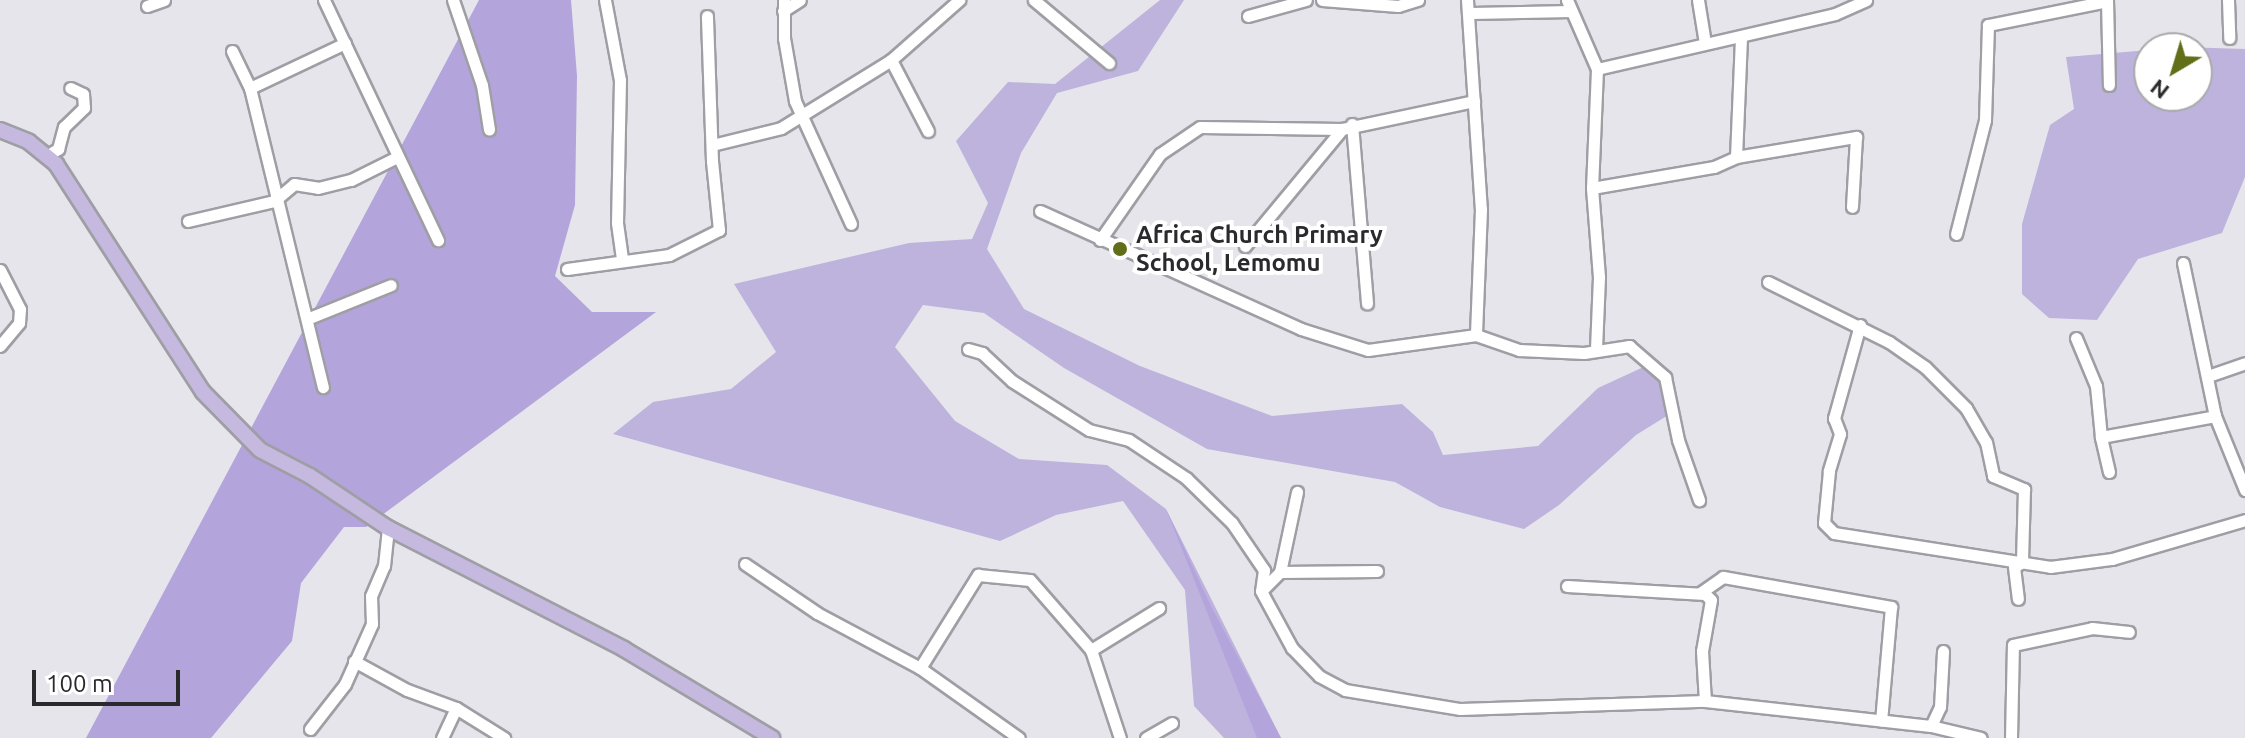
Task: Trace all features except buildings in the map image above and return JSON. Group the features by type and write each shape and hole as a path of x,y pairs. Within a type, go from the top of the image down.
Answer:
{"main road":[{"path":"0,130 48,155 222,414 260,450 310,476 388,528 624,649 772,738"}],"street":[{"path":"147,6 164,0"},
{"path":"324,0 371,105 389,133 395,158 438,240"},
{"path":"453,0 482,85 489,129"},
{"path":"605,0 620,80 617,223 622,260"},
{"path":"800,0 783,5 789,77 800,115 851,224"},
{"path":"712,145 760,135 800,115 891,60 959,0"},
{"path":"1034,0 1109,63"},
{"path":"1248,16 1306,0"},
{"path":"1322,0 1398,6 1418,0"},
{"path":"1467,0 1471,13 1481,209 1476,335"},
{"path":"1698,0 1705,43"},
{"path":"1597,69 1835,14 1866,0"},
{"path":"2228,0 2229,38"},
{"path":"1956,234 1985,120 1988,25 2107,1 2109,85"},
{"path":"1471,13 1569,5 1597,69 1592,188 1599,277 1596,349"},
{"path":"567,269 669,255 719,230 707,16"},
{"path":"1736,157 1741,37"},
{"path":"250,88 345,43"},
{"path":"232,51 250,88 274,201 309,318 323,387"},
{"path":"891,60 928,131"},
{"path":"48,155 58,149 64,127 84,108 83,94 70,88"},
{"path":"1100,240 1160,154 1200,127 1347,126 1474,101"},
{"path":"1245,246 1347,126"},
{"path":"1347,126 1367,303"},
{"path":"1592,188 1714,167 1736,157 1856,137 1852,207"},
{"path":"188,221 274,201 294,184 318,188 340,183 395,158"},
{"path":"1040,211 1301,329 1368,350 1476,335 1519,350 1629,346 1665,377 1678,440 1699,500"},
{"path":"2183,263 2215,416 2245,490"},
{"path":"0,270 20,309 19,323 0,346"},
{"path":"1768,282 1860,325 1925,367 1966,408 1986,442 1993,476 2024,489 2022,562"},
{"path":"309,318 391,285"},
{"path":"1860,325 1838,392 1834,418 1840,434 1829,471 1824,523 1834,533 2050,567 2112,559 2245,520"},
{"path":"2076,338 2096,386 2101,437 2109,472"},
{"path":"968,349 982,353 1012,381 1089,430 1129,440 1186,478 1232,523 1264,570 1261,591 1297,655 1345,690 1460,709 1705,701 1931,726 1981,738"},
{"path":"2208,376 2245,363"},
{"path":"2101,437 2215,416"},
{"path":"1261,591 1280,572 1297,492"},
{"path":"310,729 328,711 372,624 371,596 384,566 388,528"},
{"path":"2018,599 2014,567 2022,562"},
{"path":"745,564 817,613 920,668 1019,738"},
{"path":"1280,572 1377,571"},
{"path":"920,668 978,575 1030,580 1091,650 1120,738"},
{"path":"1700,593 1723,577 1891,607 1881,721"},
{"path":"1567,586 1700,593 1711,600 1702,651 1705,701"},
{"path":"1091,650 1159,608"},
{"path":"2011,738 2013,645 2092,628 2129,632"},
{"path":"1931,726 1940,707 1943,651"},
{"path":"354,661 407,690 456,708 504,738"},
{"path":"442,738 456,708"},
{"path":"1146,738 1172,723"}],"shaded area":[{"path":"479,0 571,0 577,76 575,205 555,276 592,312 656,312 366,527 344,527 301,583 292,641 211,738 86,738"},
{"path":"1160,0 1184,0 1138,71 1057,93 1021,153 987,249 1024,309 1140,366 1272,416 1402,404 1433,432 1443,455 1538,446 1598,388 1650,364 1678,409 1636,435 1559,505 1524,529 1440,507 1395,482 1207,449 1064,368 984,313 923,305 895,347 955,421 1019,459 1107,465 1166,509 1281,738 1224,738 1194,706 1185,590 1123,501 1056,515 1000,541 613,434 653,402 731,389 776,352 734,284 909,243 972,239 988,203 956,141 1008,82 1055,84"},
{"path":"2213,48 2245,49 2245,177 2222,233 2138,259 2097,320 2049,318 2022,294 2022,224 2050,125 2074,109 2066,57 2133,51 2133,112 2213,112"},
{"path":"1166,509 1211,606 1281,738 1257,738"}],"place":[{"name":"Africa Church Primary School, Lemomu","path":"1120,249"}]}
